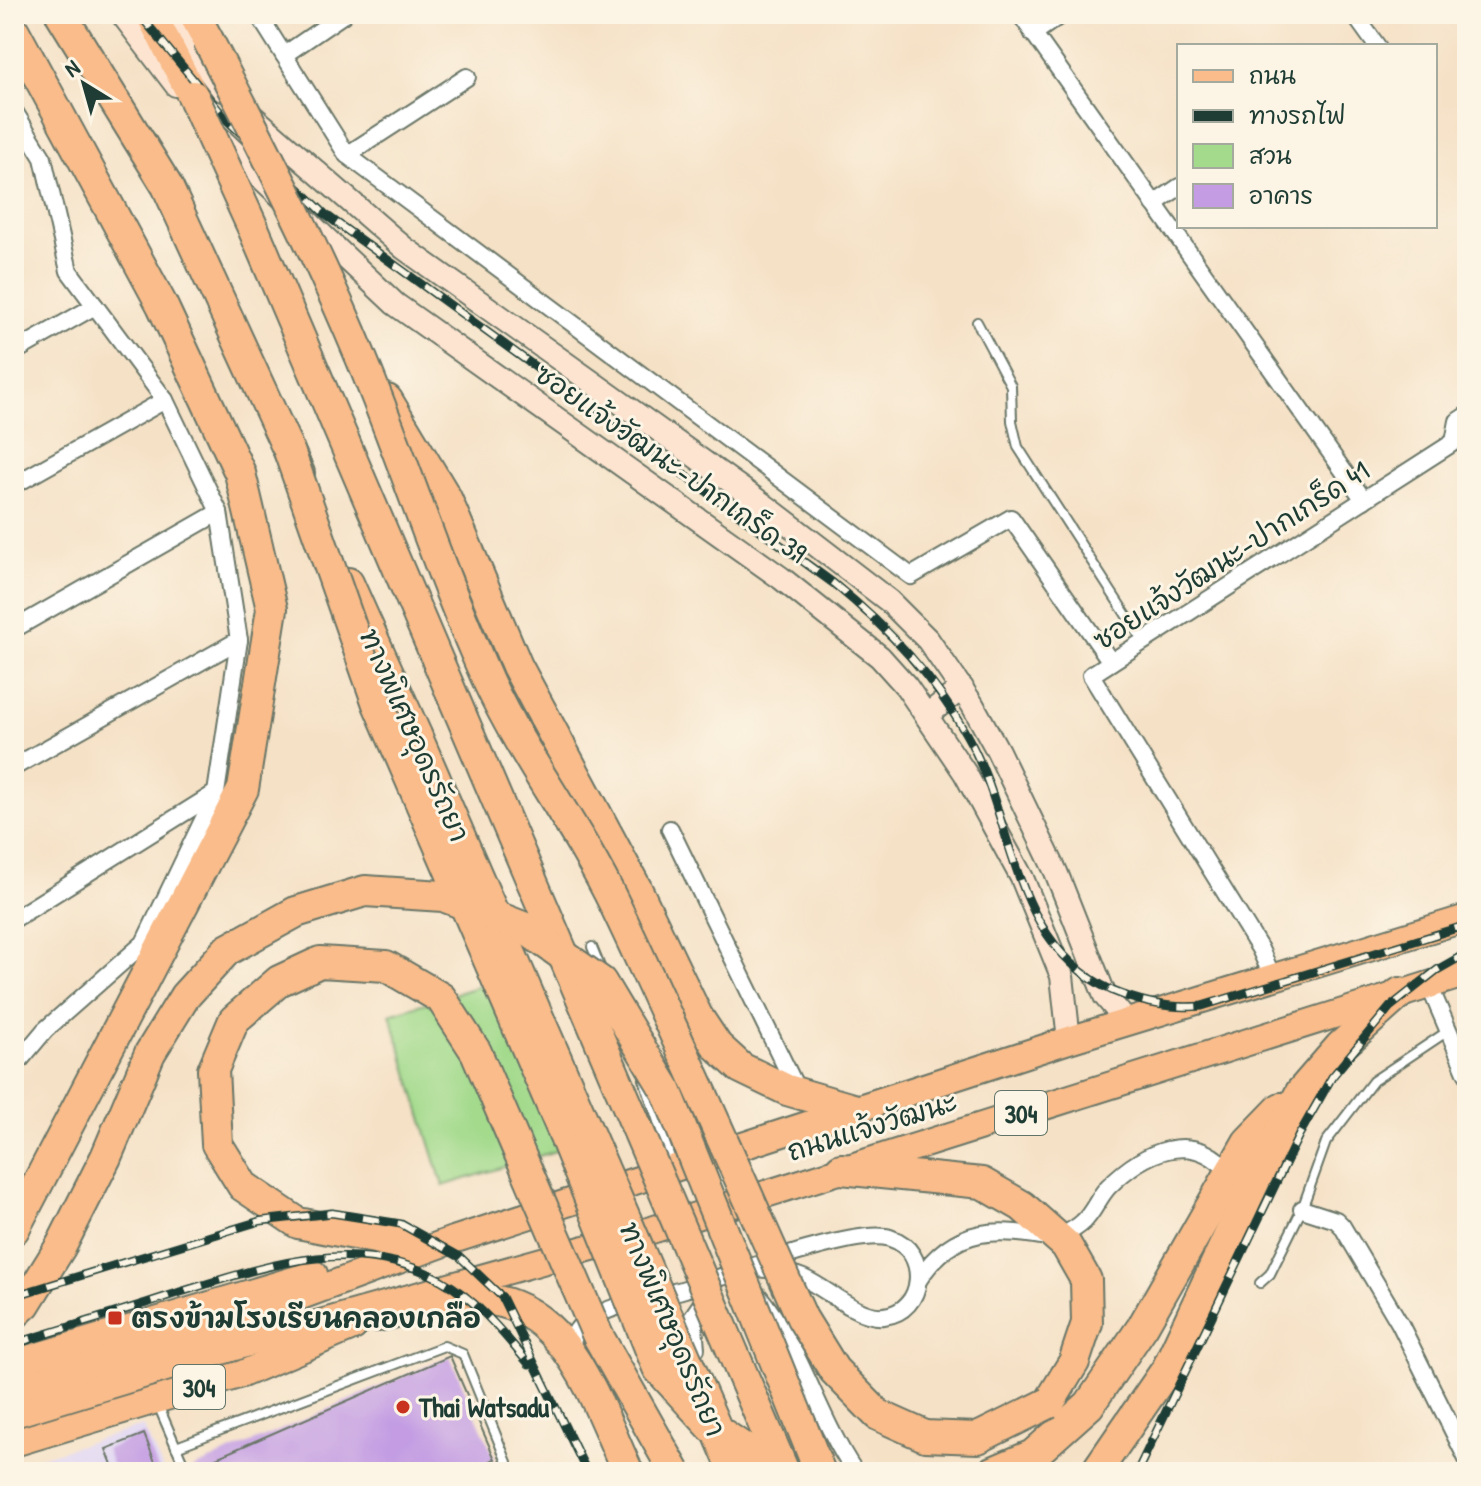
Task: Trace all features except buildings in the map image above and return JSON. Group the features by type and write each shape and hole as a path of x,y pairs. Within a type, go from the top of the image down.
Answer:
{"highway":[{"name":"ทางพิเศษอุดรรัถยา","path":"61,14 167,186 416,735 735,1472"},
{"name":"ทางพิเศษอุดรรัถยา","path":"151,14 253,228 781,1472"},
{"path":"194,14 269,160 360,356 426,523 450,595 492,688 540,779 613,901 802,1318 834,1370 878,1415 925,1436 978,1438 1049,1403 1074,1362 1087,1323 1086,1280 1066,1245 1022,1206 982,1183 841,1169"},
{"path":"14,31 162,305 240,473 272,609 243,789 14,1229"},
{"path":"360,356 446,498 517,666 636,888 697,1016 717,1046 741,1068 799,1094 856,1110"},
{"path":"288,448 378,704 561,1127 658,1368 712,1427 781,1472"},
{"path":"14,1314 25,1304 61,1246 106,1157 150,1053 185,996 227,950 296,912 365,891 443,896 523,927 601,982 667,1092 820,1472"},
{"path":"411,1245 298,1223 243,1186 217,1144 213,1070 234,1020 279,981 320,962 386,966 441,998 476,1052 598,1336 675,1472"},
{"path":"993,1472 1033,1455 1089,1405 1143,1326 1229,1172 1268,1118 1301,1092 1340,1047 1414,989"},
{"path":"1096,1472 1167,1369 1256,1178 1301,1092"},
{"path":"378,1316 472,1299 498,1302 530,1314 549,1326 571,1352 628,1472"}],"main road":[{"name":"ซอยแจ้งวัฒนะ-ปากเกร็ด 39","path":"122,14 210,129 395,304 841,623 880,657 927,715 965,773 1022,878 1062,976 1069,1040"},
{"name":"ซอยแจ้งวัฒนะ-ปากเกร็ด 39","path":"166,14 223,91 404,248 768,508 889,601 928,640 962,688 998,751 1056,872 1105,996 1128,1023"},
{"path":"927,715 962,688"},
{"name":"ถนนแจ้งวัฒนะ","path":"14,1389 228,1323 450,1241 1069,1040 1467,918"},
{"name":"ถนนแจ้งวัฒนะ","path":"14,1414 642,1233 1467,973"},
{"name":"ถนนแจ้งวัฒนะ","path":"14,1363 411,1245 450,1241"},
{"name":"ถนนแจ้งวัฒนะ","path":"14,1443 282,1359 433,1292"}],"street":[{"path":"258,14 347,155 911,576 1011,518 1111,662"},
{"path":"284,55 344,14"},
{"path":"1020,14 1364,500"},
{"path":"1033,34 1062,14"},
{"path":"1354,14 1376,44"},
{"path":"347,155 467,77"},
{"path":"14,111 43,158 69,271 165,400 219,512 239,640 216,793 144,943 45,1030 14,1067"},
{"path":"1154,204 1177,188"},
{"path":"14,352 95,306"},
{"path":"14,485 165,400"},
{"name":"ซอยแจ้งวัฒนะ-ปากเกร็ด 41","path":"1273,978 1260,949 1091,675 1454,442 1458,421 1467,415"},
{"path":"14,629 219,512"},
{"path":"14,767 239,640"},
{"path":"14,919 216,793"},
{"path":"670,829 799,1094"},
{"path":"1414,989 1448,1031 1467,1074"},
{"path":"750,1267 800,1276 866,1313 883,1317 901,1311 913,1297 919,1279 932,1258 953,1241 986,1232 1025,1233 1057,1239 1083,1222 1106,1190 1129,1167 1168,1149 1199,1148 1216,1157 1229,1172"},
{"path":"1302,1209 1336,1220 1342,1226 1400,1324 1467,1459"},
{"path":"642,1233 670,1293 686,1315 696,1349 749,1472"},
{"path":"571,1352 573,1336 586,1321 750,1267 864,1237 888,1237 907,1247 918,1261 919,1279"},
{"path":"686,1315 705,1295 722,1286 750,1285 777,1318 831,1437 855,1472"},
{"path":"686,1315 688,1288"},
{"path":"1455,1472 1467,1465"}],"lane":[{"path":"977,322 1011,386 1012,421 1018,447 1143,642"},
{"path":"592,947 665,1135 674,1169"},
{"path":"1260,1283 1270,1274 1302,1209 1326,1142 1373,1081 1448,1031"},
{"path":"176,1447 444,1346 463,1354 511,1472"},
{"path":"156,1401 187,1472"}],"shaded area":[{"path":"143,1426 164,1472 14,1472 14,1465"}],"green space":[{"path":"531,970 584,1142 443,1186 390,1014"}],"railway":[{"path":"139,14 226,119 326,215 833,583 889,634 923,671 966,734 982,768 1019,877 1034,911 1053,943 1079,970 1113,991 1135,999 1168,1006 1202,1006 1467,925"},
{"path":"1137,1472 1299,1135 1332,1077 1390,1007 1437,970 1467,953"},
{"path":"14,1296 260,1221 332,1213 401,1224 460,1257 502,1297 587,1472"},
{"path":"14,1344 272,1266 306,1259 374,1258 408,1266 454,1288 478,1307 529,1364"}],"place":[{"name":"ตรงข้ามโรงเรียนคลองเกลือ","path":"115,1318"},
{"name":"Thai Watsadu","path":"403,1407"}]}
